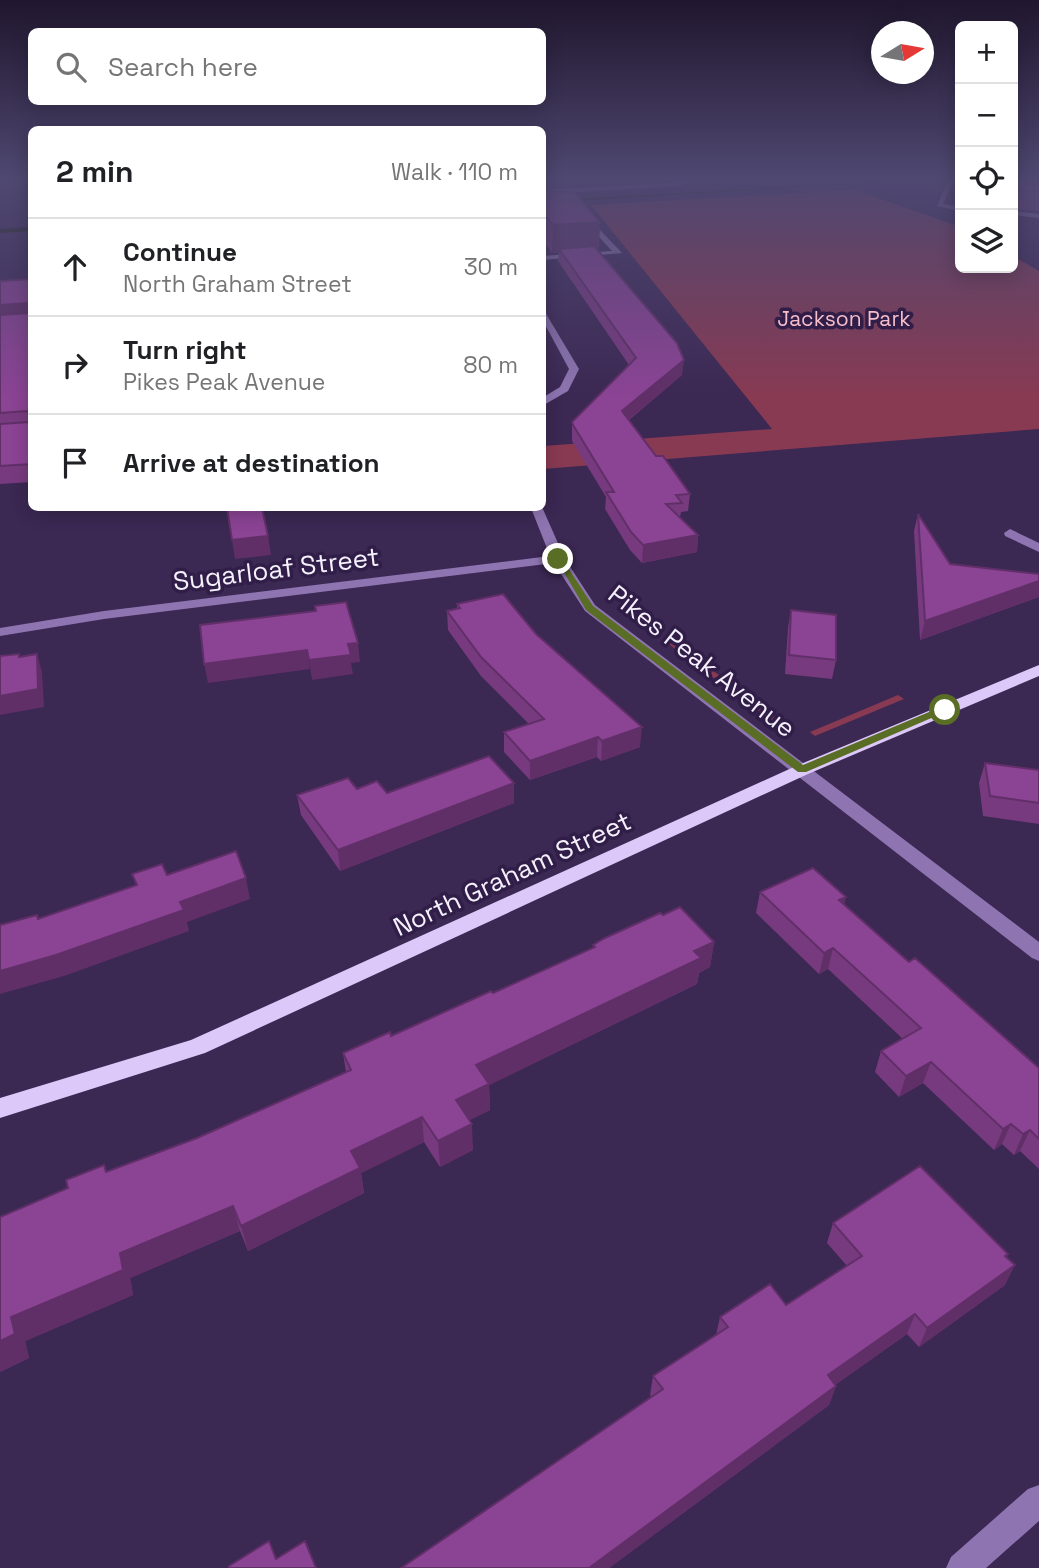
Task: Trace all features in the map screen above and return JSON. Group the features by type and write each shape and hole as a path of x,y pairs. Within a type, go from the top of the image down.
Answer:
{"main road":[{"name":"North Graham Street","path":"0,1108 197,1047 802,770 1039,670"}],"street":[{"path":"546,258 618,253 615,250"},
{"path":"546,317 574,369 564,389 546,400"},
{"name":"Pikes Peak Avenue","path":"538,511 558,559 590,608 1039,953"},
{"path":"1010,533 1039,548"},
{"name":"Sugarloaf Street","path":"0,632 104,615 558,559"},
{"path":"962,1568 1039,1500"}],"green space":[{"name":"Jackson Park","path":"628,250 955,250 955,273 1018,273 1018,259 1039,271 1039,429 546,469 546,446 772,429"},
{"path":"672,640 793,730 788,732 782,729 666,642"},
{"path":"898,695 904,699 815,736 810,732"}],"building":[{"path":"560,250 598,250 677,343 684,360 622,411 656,456 663,456 690,494 676,495 682,503 666,504 698,535 643,545 631,532 606,492 614,492 573,425 572,422 636,358"},
{"path":"28,279 28,303 0,305 0,281"},
{"path":"28,313 28,412 0,413 0,315"},
{"path":"28,422 28,464 0,466 0,424"},
{"path":"227,511 263,511 268,536 232,540"},
{"path":"918,514 950,564 1039,574 1039,581 925,621"},
{"path":"503,594 536,634 642,727 602,741 598,737 530,761 504,732 544,719 481,657 447,611 460,608 457,604"},
{"path":"346,602 358,643 348,644 351,655 309,660 307,650 204,664 200,625 316,611 315,606"},
{"path":"791,610 836,615 836,660 789,655"},
{"path":"19,654 19,657 37,654 38,689 0,696 0,656"},
{"path":"489,756 514,783 338,850 297,795 348,778 357,789 377,781 387,793"},
{"path":"985,763 1039,770 1039,803 990,796"},
{"path":"236,851 246,878 180,902 184,910 56,955 0,971 0,925 37,915 38,919 137,885 132,874 162,864 167,875"},
{"path":"813,868 846,897 839,900 909,962 915,958 1039,1068 1039,1139 1030,1130 1023,1134 1011,1124 1003,1129 931,1062 906,1076 881,1051 921,1028 833,948 824,953 760,892"},
{"path":"680,907 714,942 694,951 701,958 476,1065 489,1084 456,1100 472,1124 438,1141 422,1117 351,1151 360,1168 241,1226 233,1206 120,1253 123,1270 11,1317 15,1334 0,1341 0,1217 68,1188 66,1180 104,1165 106,1172 197,1138 351,1070 343,1053 390,1032 391,1036 491,991 493,993 595,947 593,945 605,938"},
{"path":"920,1166 1008,1254 1005,1256 1015,1265 927,1328 915,1314 828,1375 836,1386 589,1568 401,1568 663,1389 653,1376 728,1327 720,1317 770,1284 786,1305 862,1256 833,1223"},
{"path":"269,1541 276,1559 305,1541 316,1568 229,1568"}],"route":[{"path":"558,559 590,608 802,770 945,710"}]}
